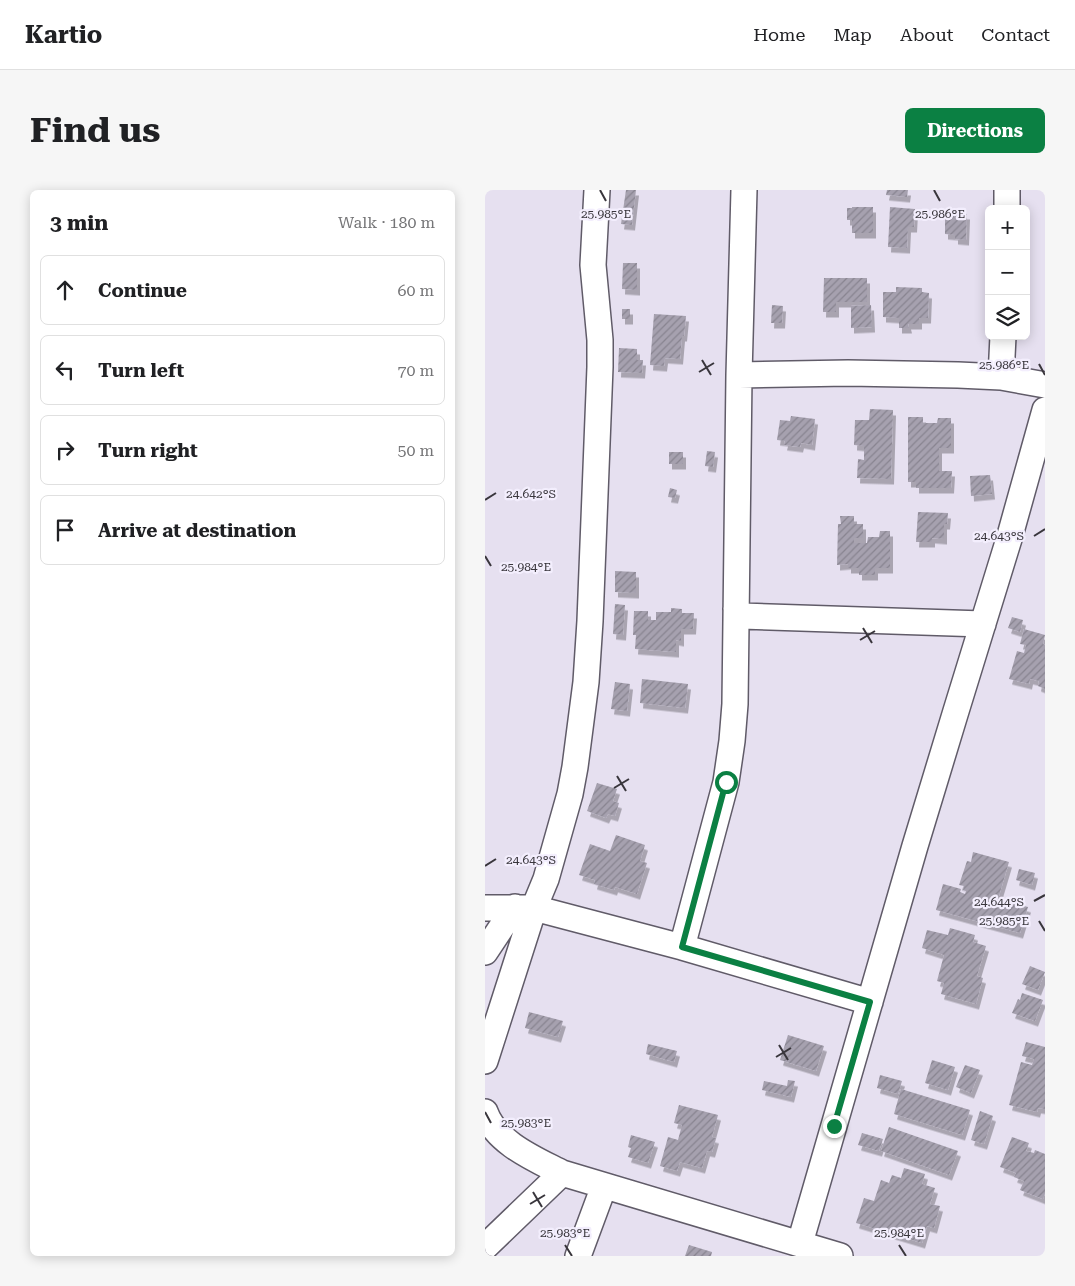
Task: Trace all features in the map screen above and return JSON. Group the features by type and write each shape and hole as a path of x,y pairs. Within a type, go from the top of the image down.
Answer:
{"street":[{"path":"485,952 525,908 546,879 570,794 575,767 586,682 590,621 601,367 593,265 597,190"},
{"path":"682,947 726,782 732,741 735,704 739,376 744,190"},
{"path":"1007,190 1007,205"},
{"path":"1001,377 1003,340"},
{"path":"739,376 848,373 1001,377 1045,385"},
{"path":"800,1243 929,801 1009,539 1045,410"},
{"path":"737,609 742,616 983,624"},
{"path":"485,908 525,908 682,947 870,1002"},
{"path":"485,1061 525,908"},
{"path":"485,1112 497,1133 527,1154 562,1174 840,1256"},
{"path":"485,1247 562,1174"},
{"path":"578,1256 603,1186"}],"building":[{"path":"626,190 636,190 632,225 621,224"},
{"path":"887,190 908,190 907,197 886,195"},
{"path":"873,207 873,233 852,233 852,220 847,220 847,208"},
{"path":"890,207 915,209 914,227 908,227 907,248 888,247"},
{"path":"952,213 967,214 966,240 955,239 955,235 945,234 945,219 952,219"},
{"path":"623,263 637,263 637,290 622,289"},
{"path":"824,278 867,278 867,302 836,302 836,312 823,312"},
{"path":"896,287 922,288 922,292 929,293 928,318 919,318 919,324 908,324 909,328 899,328 899,318 883,317 883,292 896,292"},
{"path":"772,305 783,306 782,323 771,323"},
{"path":"871,305 872,327 851,328 851,306"},
{"path":"622,309 630,309 630,319 622,319"},
{"path":"654,314 686,316 680,359 665,358 664,366 650,365"},
{"path":"619,348 637,349 637,360 643,360 642,373 618,372"},
{"path":"870,409 893,410 891,479 857,478 858,459 864,460 864,446 854,445 855,420 869,420"},
{"path":"791,416 815,419 812,445 801,443 800,447 784,445 785,441 777,440 780,420 790,421"},
{"path":"908,417 923,417 923,423 937,423 938,418 951,418 951,448 939,448 939,471 952,471 951,488 916,488 916,482 908,482"},
{"path":"707,451 715,452 713,467 705,466"},
{"path":"669,452 683,452 683,464 669,464"},
{"path":"990,475 992,494 971,496 970,476"},
{"path":"670,488 677,490 675,498 668,497"},
{"path":"918,512 948,513 947,524 944,524 944,539 932,538 932,542 916,542"},
{"path":"840,516 854,516 854,524 863,524 863,538 854,538 854,543 867,543 868,537 879,537 880,531 890,531 890,568 875,568 875,575 859,575 859,568 848,568 848,564 837,565 838,524 841,524"},
{"path":"615,571 636,572 636,593 615,592"},
{"path":"615,604 625,605 623,635 613,634"},
{"path":"671,608 682,609 682,613 694,613 693,629 681,629 681,641 676,640 676,652 635,649 636,635 633,635 634,611 648,611 648,620 656,620 656,612 671,612"},
{"path":"1012,617 1023,620 1020,632 1008,628"},
{"path":"1024,629 1045,635 1043,644 1045,645 1045,689 1038,686 1039,681 1030,679 1029,684 1009,679 1017,651 1024,653 1026,645 1020,644"},
{"path":"642,679 688,684 685,708 640,703"},
{"path":"615,682 630,684 627,711 611,709"},
{"path":"597,783 617,789 613,801 619,803 615,816 608,814 606,818 587,811"},
{"path":"616,835 645,845 640,861 647,863 637,894 615,887 614,890 594,884 595,880 579,875 590,844 610,851"},
{"path":"973,852 1009,862 998,899 1028,907 1020,933 936,910 943,884 961,889 960,892 965,894 964,886 959,885 967,861 971,862"},
{"path":"1019,869 1035,873 1032,885 1016,880"},
{"path":"950,928 975,935 973,942 986,946 977,976 983,978 976,1004 941,994 944,983 937,981 944,955 922,948 927,930 948,935"},
{"path":"1030,966 1045,972 1038,990 1022,984"},
{"path":"1022,993 1043,1000 1035,1021 1012,1013"},
{"path":"529,1012 563,1021 558,1037 525,1028"},
{"path":"788,1035 824,1046 816,1071 780,1060"},
{"path":"1026,1042 1045,1047 1045,1109 1038,1108 1037,1112 1009,1105 1021,1062 1032,1065 1034,1059 1022,1056"},
{"path":"648,1044 677,1051 674,1062 646,1054"},
{"path":"932,1060 955,1067 948,1090 925,1083"},
{"path":"965,1065 980,1070 971,1093 956,1087"},
{"path":"880,1075 902,1081 898,1094 877,1088"},
{"path":"788,1080 795,1081 791,1097 762,1090 764,1081 787,1086"},
{"path":"901,1089 970,1110 962,1135 894,1114"},
{"path":"679,1105 718,1115 712,1137 716,1138 712,1152 707,1151 702,1168 680,1162 677,1171 660,1166 668,1137 678,1140 682,1125 674,1123"},
{"path":"980,1111 993,1116 984,1144 971,1140"},
{"path":"889,1127 958,1151 949,1175 881,1151"},
{"path":"862,1133 883,1139 879,1151 858,1145"},
{"path":"631,1135 655,1142 648,1163 628,1157 631,1148 628,1147"},
{"path":"1012,1137 1029,1143 1026,1151 1034,1153 1035,1150 1045,1154 1045,1193 1043,1199 1020,1190 1024,1181 1014,1177 1016,1173 1000,1167"},
{"path":"904,1168 925,1174 922,1184 935,1188 930,1204 940,1206 934,1228 927,1226 922,1243 856,1223 864,1198 874,1201 881,1180 889,1183 892,1175 901,1178"},
{"path":"689,1245 712,1252 711,1256 685,1256"}],"route":[{"path":"726,782 682,947 870,1002 834,1126"}]}
